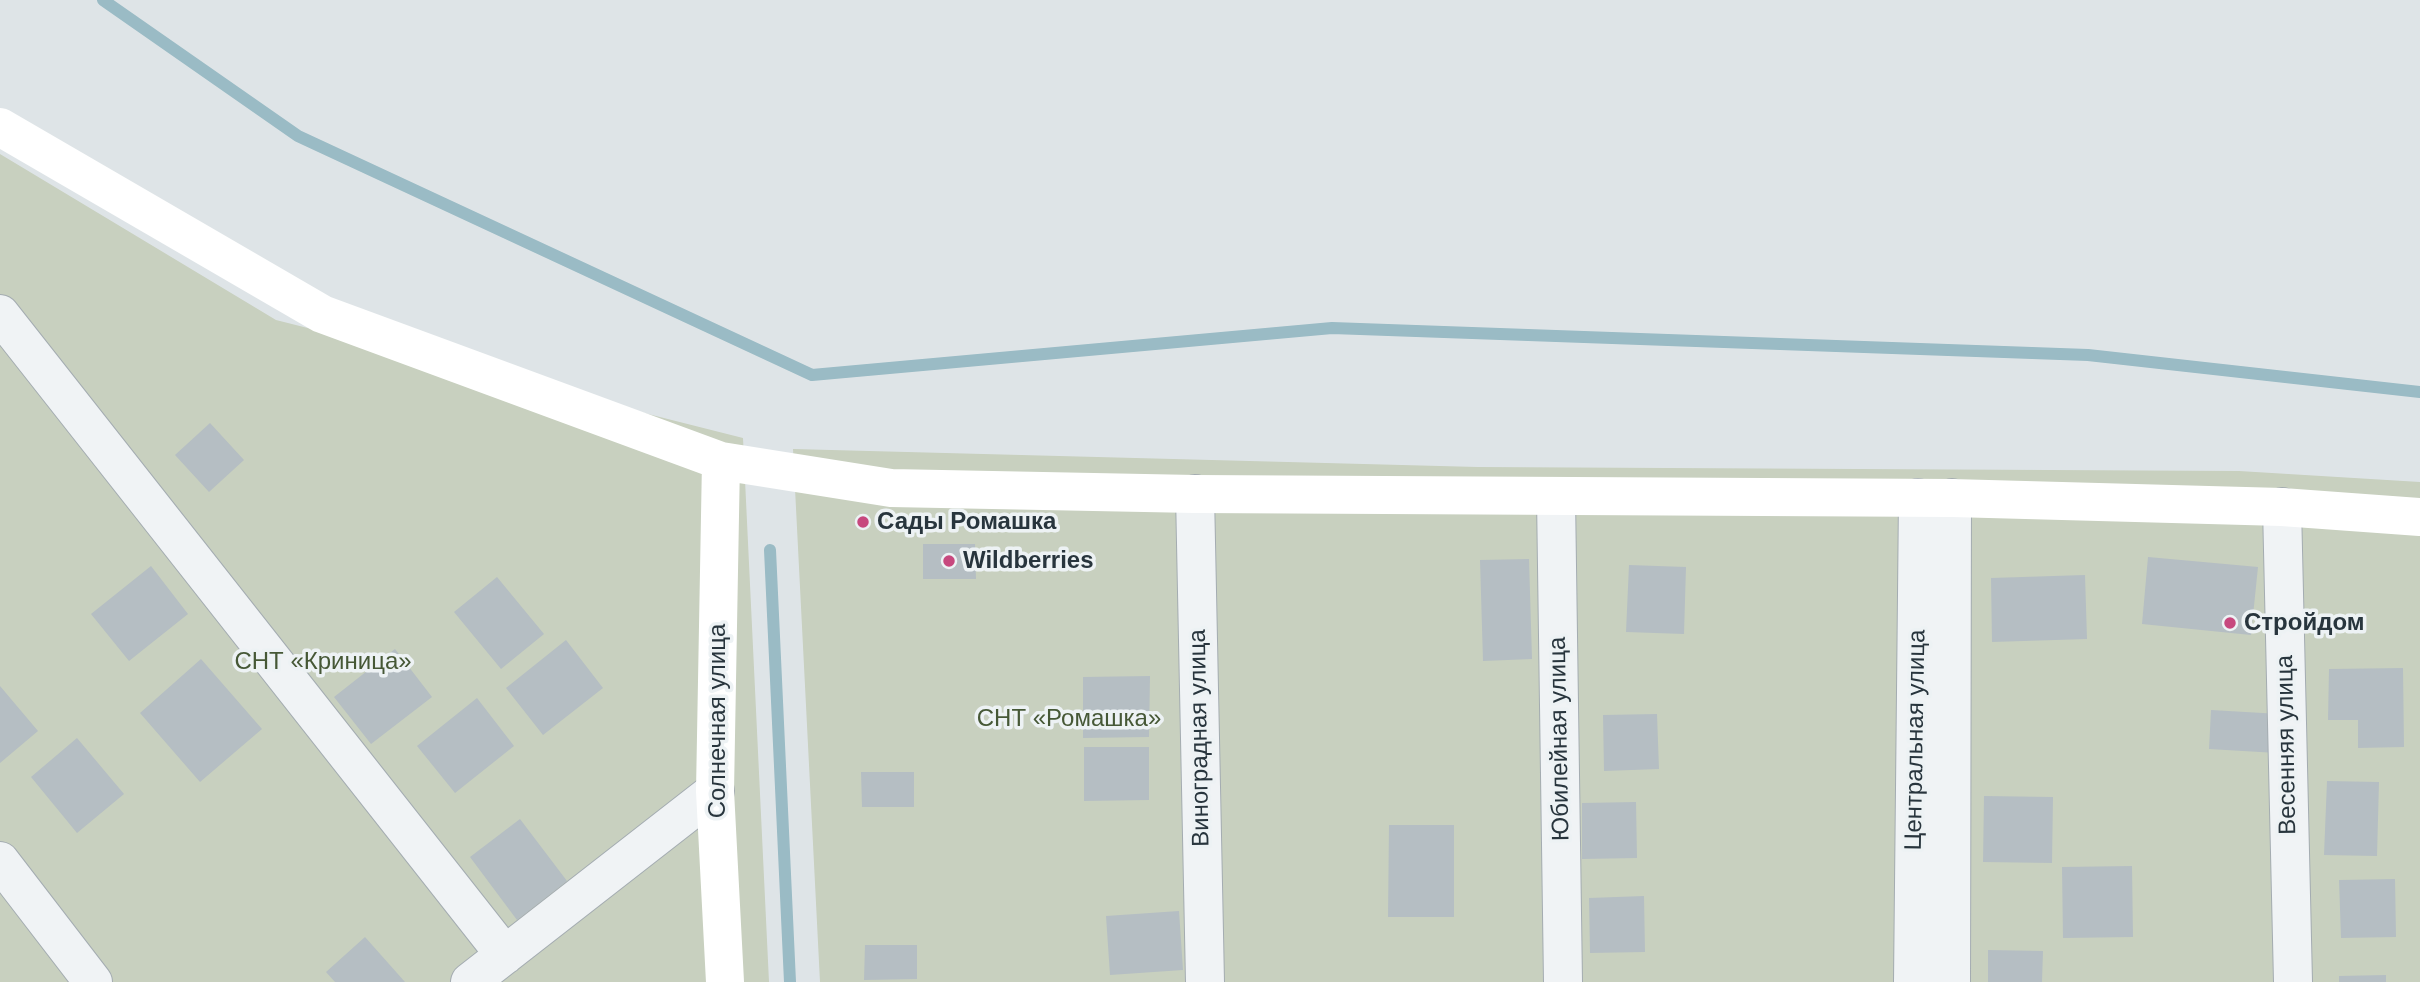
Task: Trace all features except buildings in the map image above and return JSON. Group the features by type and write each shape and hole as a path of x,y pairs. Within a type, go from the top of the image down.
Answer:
{"street":[{"path":"0,127 322,314 721,460 891,488 1195,494 1935,498 2282,508 2420,517"},
{"path":"0,314 505,955"},
{"name":"Солнечная улица","path":"721,460 715,791 725,982"},
{"name":"Виноградная улица","path":"1195,494 1205,982"},
{"name":"Юбилейная улица","path":"1556,497 1563,982"},
{"name":"Центральная улица","path":"1913,982 1935,498"},
{"name":"Центральная улица","path":"1935,498 1951,982"},
{"name":"Весенняя улица","path":"2282,508 2293,982"},
{"path":"470,982 715,791"},
{"path":"0,861 93,982"}],"green space":[{"name":"СНТ «Криница»","path":"0,154 276,320 743,438 769,982 0,982"},
{"name":"СНТ «Ромашка»","path":"793,449 1478,467 2239,471 2420,482 2420,982 820,982"}],"waterway":[{"path":"103,0 298,136 812,375 1332,328 2088,355 2420,392"},
{"path":"770,550 790,982"}],"place":[{"name":"Сады Ромашка","path":"863,522"},
{"name":"Wildberries","path":"949,561"},
{"name":"Стройдом","path":"2230,623"}]}
